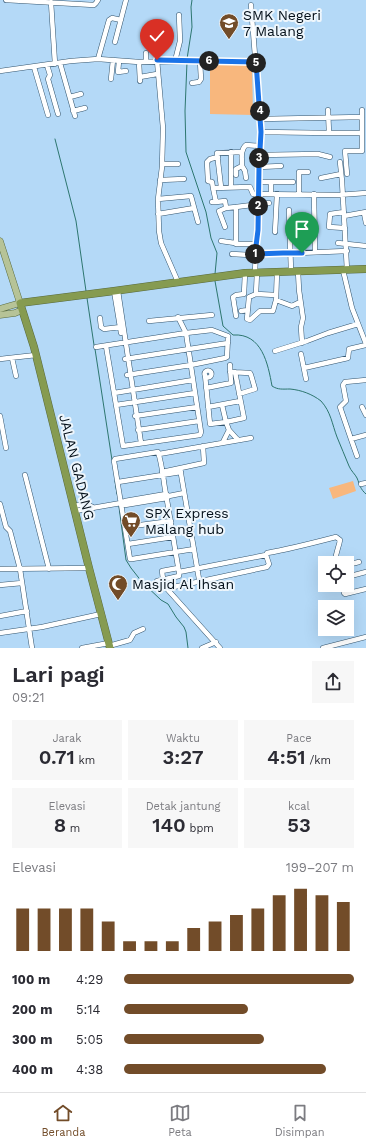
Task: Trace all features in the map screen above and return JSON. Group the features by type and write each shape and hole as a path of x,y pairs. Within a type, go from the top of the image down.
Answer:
{"highway":[{"path":"20,303 245,273 366,269"},
{"path":"24,314 37,301"},
{"name":"JALAN GADANG","path":"20,303 36,355 109,646"}],"main road":[{"name":"JALAN GADANG","path":"0,241 20,303"},
{"path":"0,309 20,303"},
{"path":"0,315 14,313 24,314"}],"street":[{"path":"6,0 53,1 94,5 98,0"},
{"path":"114,42 126,0"},
{"path":"53,1 57,64 70,97 74,114 86,108"},
{"path":"251,4 261,119 255,254 256,294"},
{"path":"175,61 180,41 179,15"},
{"path":"100,59 101,50 110,20 112,18 121,20"},
{"path":"146,53 146,61"},
{"path":"0,71 100,59 139,62 157,60 200,60 256,62"},
{"path":"111,79 113,60"},
{"path":"157,60 157,74 163,123 162,164 158,199 159,231 161,243 178,282"},
{"path":"192,82 199,82 201,80 200,60"},
{"path":"119,61 118,72 126,71"},
{"path":"139,62 140,79 157,74"},
{"path":"47,65 50,75 48,79 58,114"},
{"path":"34,67 48,115"},
{"path":"70,97 81,94"},
{"path":"46,106 55,103"},
{"path":"328,110 329,133"},
{"path":"347,174 345,150 362,151 362,110"},
{"path":"261,119 362,117"},
{"path":"261,132 362,133"},
{"path":"246,178 246,171 242,166 242,152 244,147 246,145 260,146"},
{"path":"221,187 218,152 242,152"},
{"path":"231,152 231,187"},
{"path":"260,155 318,154 330,157"},
{"path":"218,157 210,159 207,162 208,181 212,182 214,202 224,201 226,208"},
{"path":"304,368 348,358 350,349 366,345 350,302 345,270 347,251 340,162"},
{"path":"162,164 178,164"},
{"path":"236,175 236,169 242,166"},
{"path":"259,167 280,166"},
{"path":"299,194 299,172 308,172"},
{"path":"321,178 341,174"},
{"path":"160,180 184,179"},
{"path":"259,182 293,182"},
{"path":"271,194 272,182"},
{"path":"213,188 250,187 252,194 366,193"},
{"path":"275,232 277,194"},
{"path":"314,194 315,251"},
{"path":"158,199 189,195 193,199 198,222"},
{"path":"225,227 219,212 220,210 269,203"},
{"path":"235,243 236,207"},
{"path":"158,214 194,208"},
{"path":"289,210 291,253 303,318 301,327 302,343"},
{"path":"345,228 330,228 330,213 344,214 365,212 366,223"},
{"path":"221,241 237,244 256,244"},
{"path":"338,243 366,246"},
{"path":"232,254 347,251"},
{"path":"277,272 276,297 273,311 260,311 248,320 249,297 256,294 276,297 292,306 300,302"},
{"path":"236,316 234,297 236,295 244,294 245,273"},
{"path":"116,291 139,444"},
{"path":"241,311 248,310"},
{"path":"149,321 212,314"},
{"path":"106,346 122,444 124,446 200,435 201,432 186,333 178,317"},
{"path":"100,318 104,329 121,327"},
{"path":"275,351 358,324"},
{"path":"96,347 212,330 228,336 225,358 191,365 129,374"},
{"path":"126,358 228,343"},
{"path":"301,354 306,380"},
{"path":"0,359 36,355"},
{"path":"12,358 16,376"},
{"path":"230,365 231,384"},
{"path":"230,372 251,374 255,388 239,394"},
{"path":"207,376 206,385 210,424 226,422 244,418 235,372"},
{"path":"114,393 192,380"},
{"path":"357,456 340,407 346,401 344,384 366,380"},
{"path":"206,385 231,384 237,382"},
{"path":"116,405 195,393"},
{"path":"208,407 240,401"},
{"path":"222,405 229,430 238,440"},
{"path":"136,416 197,407"},
{"path":"362,407 366,415"},
{"path":"0,416 6,448"},
{"path":"138,430 199,421"},
{"path":"223,442 229,430"},
{"path":"351,439 366,435"},
{"path":"194,549 132,559 129,557 114,461 115,458 157,452 159,454 250,438"},
{"path":"118,482 163,474 204,463 203,446"},
{"path":"159,454 181,584"},
{"path":"180,470 199,579"},
{"path":"25,475 48,569"},
{"path":"74,509 94,508 121,503 125,505 142,500 184,493"},
{"path":"0,504 6,527 10,531 20,569 32,648"},
{"path":"125,527 171,521"},
{"path":"128,544 173,537"},
{"path":"157,581 179,572 286,550 336,537 340,540 336,556"},
{"path":"220,648 168,590 169,588 267,567 269,564 266,554"},
{"path":"354,563 359,562"},
{"path":"0,569 89,568"},
{"path":"163,579 162,571 179,572"},
{"path":"354,575 366,572"},
{"path":"0,585 22,583"},
{"path":"354,592 366,589"},
{"path":"344,592 345,594 353,592"},
{"path":"0,616 27,611"},
{"path":"0,633 67,622 101,614"},
{"path":"82,648 109,646 130,640 134,633 143,629"},
{"path":"323,648 366,637"},
{"path":"202,648 216,642"}],"shaded area":[{"path":"210,65 252,65 253,115 210,114"},
{"path":"353,481 356,491 333,499 329,488"}],"waterway":[{"path":"187,59 192,27 192,0"},
{"path":"187,62 185,111 186,152 206,212 211,238 217,253 215,274"},
{"path":"55,139 76,221 86,291"},
{"path":"215,281 223,326 233,335 243,336 251,339 257,344 266,360 272,386 278,389 302,391 321,401 329,414 350,468 357,478 361,489 366,494"},
{"path":"87,298 94,345"},
{"path":"95,349 112,460"},
{"path":"115,481 117,494"},
{"path":"119,507 126,560 142,582 161,600 168,604 184,627 188,648"}],"place":[{"name":"SMK Negeri 7 Malang","path":"229,40"},
{"name":"SPX Express Malang hub","path":"131,538"},
{"name":"Masjid Al Ihsan","path":"118,601"}],"route":[{"path":"157,60 256,62 261,132 258,230 255,254 302,253"}]}
